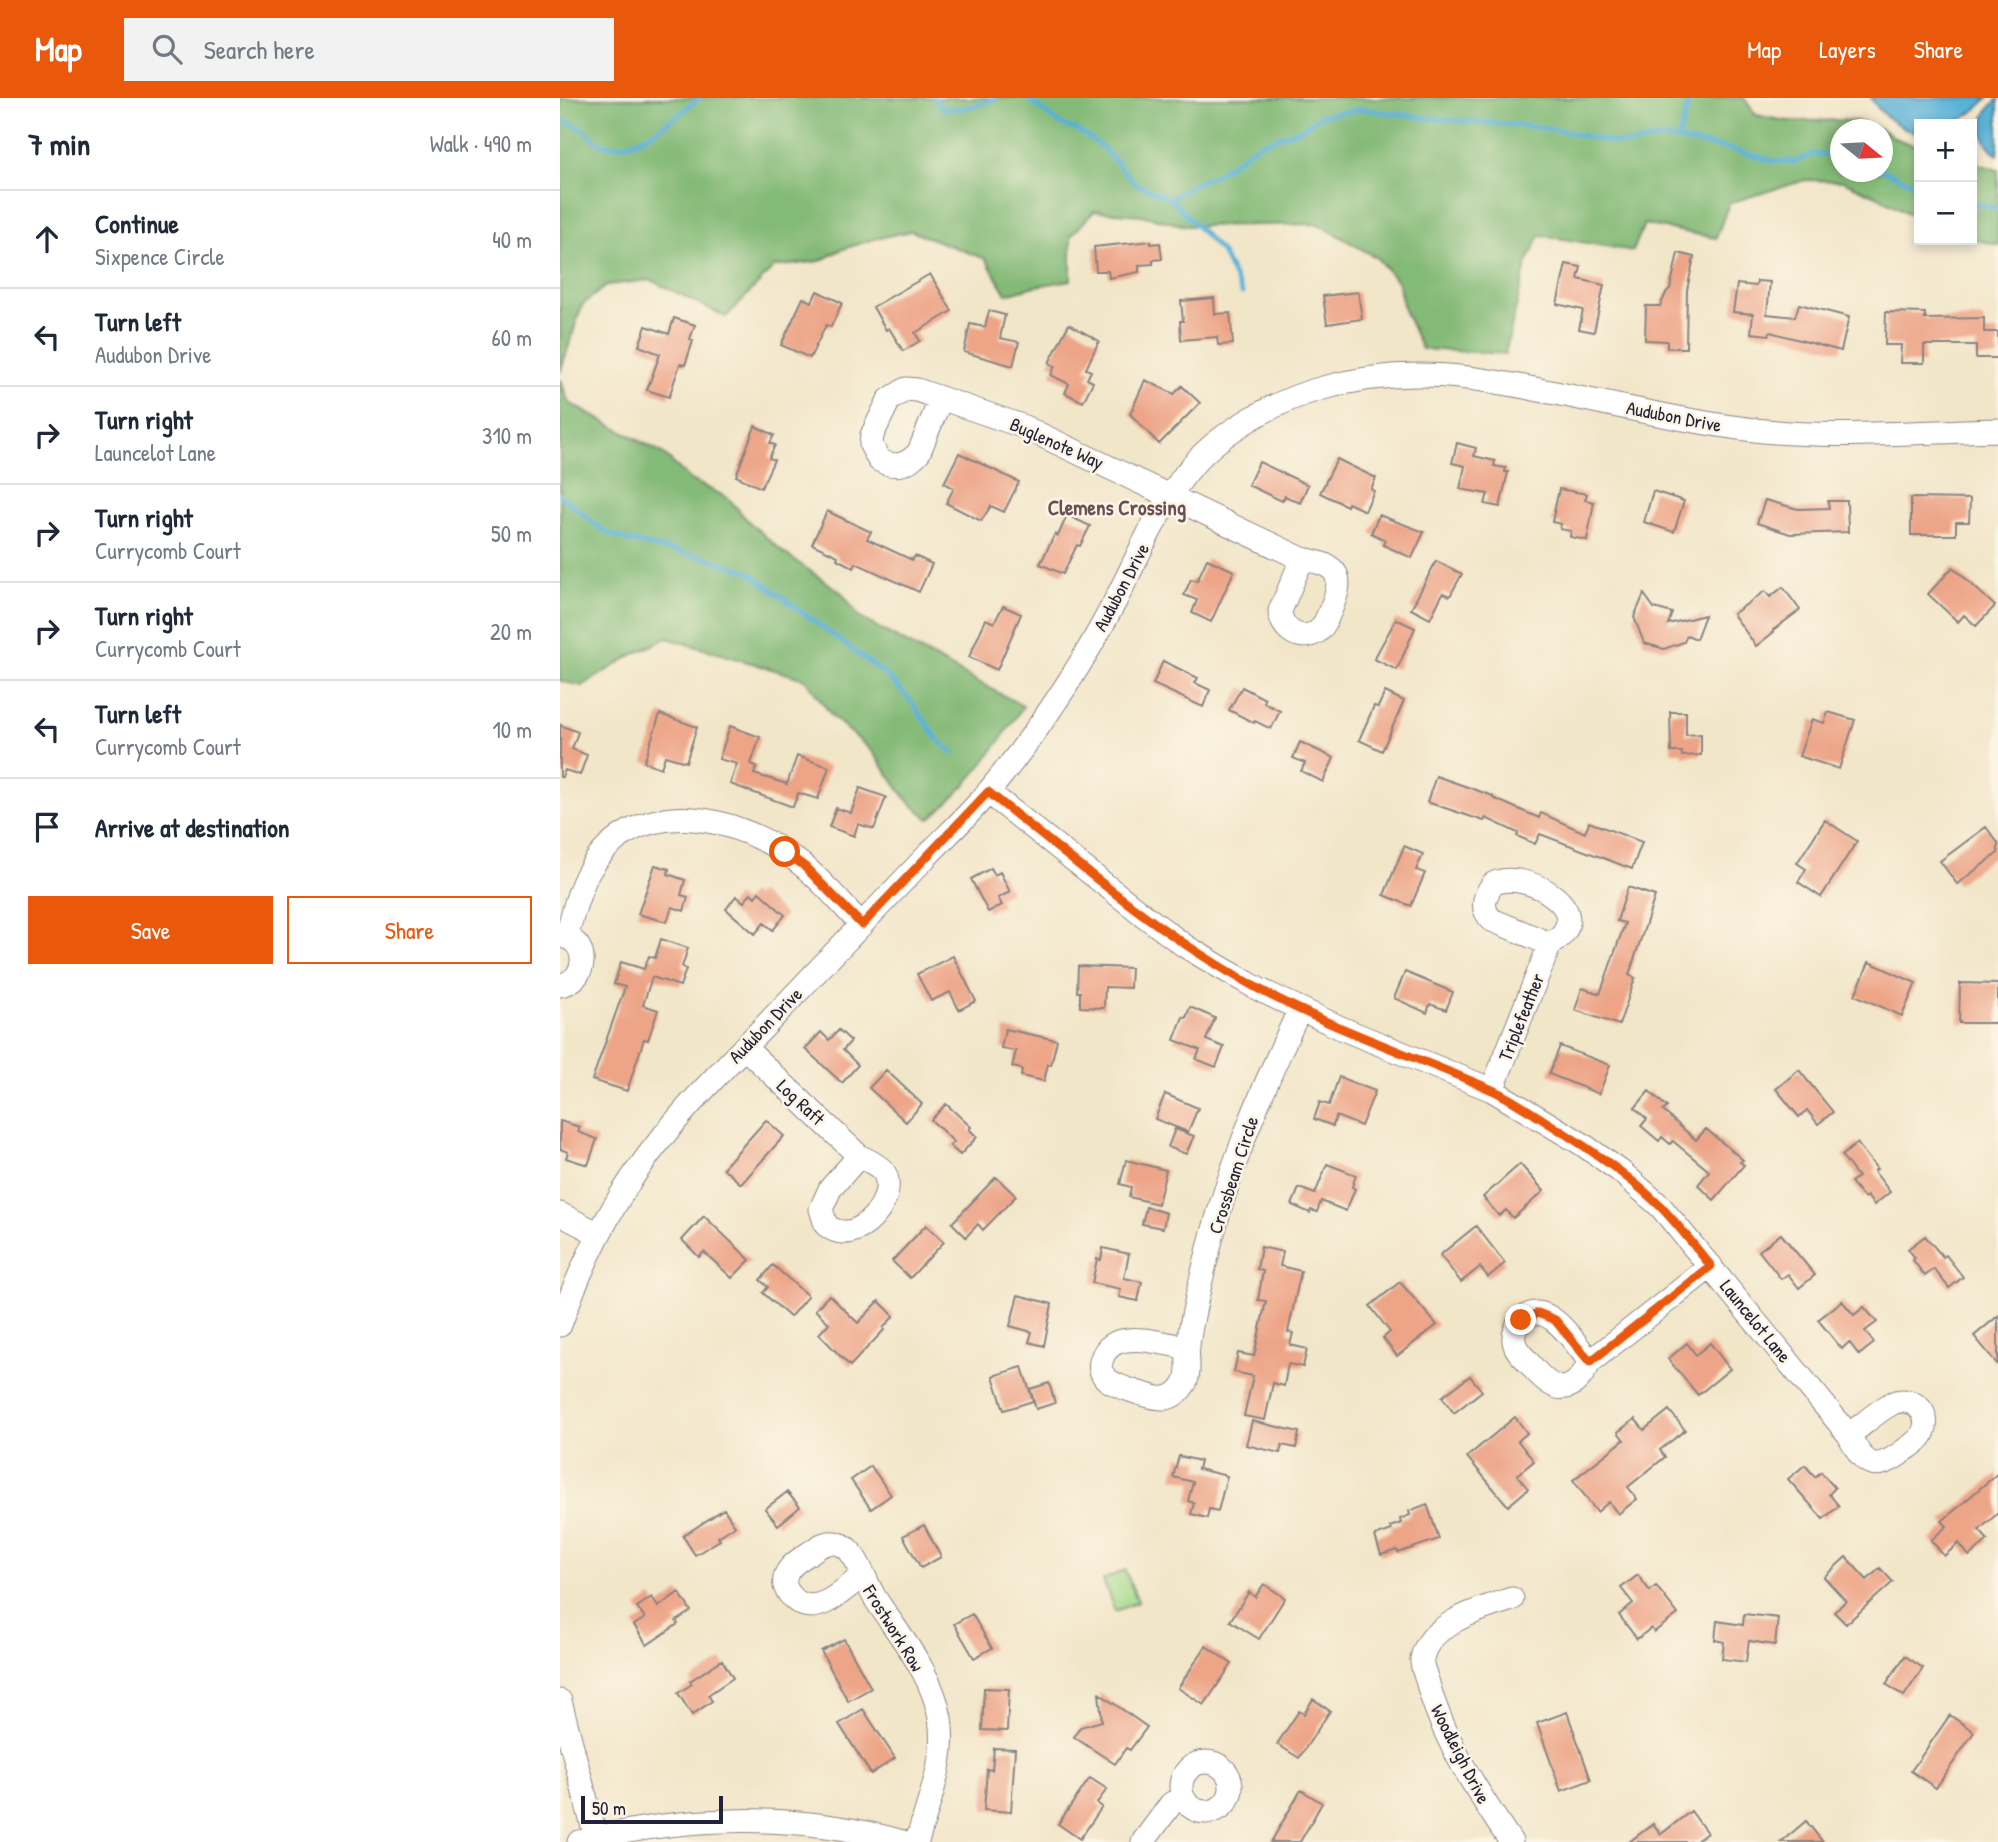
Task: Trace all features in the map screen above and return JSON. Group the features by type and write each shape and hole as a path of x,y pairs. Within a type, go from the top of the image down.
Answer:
{"street":[{"name":"Audubon Drive","path":"560,1325 575,1284 599,1234 623,1193 675,1120 988,792 1055,703 1083,658 1170,495 1195,461 1248,421 1299,396 1323,388 1382,376 1453,375 1691,421 1787,433 1998,430"},
{"name":"Buglenote Way","path":"941,398 1022,426 1302,559"},
{"name":"Launcelot Lane","path":"988,792 1185,946 1240,979 1385,1047 1492,1090 1582,1144 1620,1171 1660,1206 1849,1435"},
{"path":"560,985 572,981 581,971 583,962 579,947 563,937 589,872 620,837 656,820 684,818 710,821 767,840 804,866 862,925"},
{"name":"Triplefeather","path":"1492,1090 1550,944"},
{"name":"Crossbeam Circle","path":"1188,1348 1220,1204 1260,1094 1300,1009"},
{"name":"Log Raft","path":"744,1047 859,1156"},
{"path":"560,1214 599,1234"},
{"path":"1590,1362 1711,1266"},
{"name":"Frostwork Row","path":"862,1576 917,1660 934,1696 940,1718 942,1741 939,1767 917,1842"},
{"name":"Woodleigh Drive","path":"1511,1842 1476,1790 1458,1755 1429,1690 1422,1660 1430,1643 1441,1630 1479,1609 1512,1599"},
{"path":"560,1701 591,1841 671,1826 727,1821 811,1824 903,1842"},
{"path":"1143,1842 1171,1804 1182,1797"}],"green space":[{"path":"560,98 1744,98 1756,115 1788,121 1830,120 1830,181 1805,180 1729,203 1716,238 1644,224 1633,251 1540,235 1526,265 1505,354 1422,349 1404,310 1398,282 1377,258 1318,224 1186,226 1141,215 1094,211 1071,236 1071,280 1006,294 986,259 911,231 840,250 820,261 774,267 726,317 651,280 607,285 582,305 560,373"},
{"path":"1893,136 1914,145 1914,216 1845,182 1893,182"},
{"path":"1977,164 1998,170 1998,245 1977,240"},
{"path":"560,379 569,403 661,452 691,480 728,498 748,521 784,553 842,593 860,618 1023,706 981,766 943,807 929,819 907,800 871,750 833,717 805,679 667,638 632,655 582,686 560,681"},
{"path":"1125,1570 1138,1602 1115,1611 1103,1580"}],"water":[{"path":"1871,98 1988,98 1962,119 1914,119 1914,132 1880,111"},
{"path":"1998,99 1998,155 1986,142 1982,127 1986,113"}],"building":[{"path":"1151,241 1151,244 1160,243 1162,259 1153,260 1153,264 1139,265 1139,272 1109,278 1108,271 1096,271 1094,247"},
{"path":"1678,253 1694,257 1687,290 1686,348 1667,348 1667,341 1645,340 1646,306 1660,306 1670,289"},
{"path":"1566,264 1581,267 1578,279 1604,285 1594,332 1579,329 1583,310 1557,304"},
{"path":"930,274 952,311 915,333 920,341 903,351 889,328 886,330 873,307"},
{"path":"1757,281 1770,282 1767,314 1795,317 1799,304 1849,317 1841,351 1770,332 1769,335 1751,333 1753,314 1733,312 1737,284 1756,286"},
{"path":"817,291 842,303 831,327 826,325 810,358 781,345 803,298 812,302"},
{"path":"1358,292 1362,319 1327,324 1323,296"},
{"path":"1214,298 1215,314 1230,313 1233,344 1218,345 1217,337 1181,340 1181,301"},
{"path":"989,311 1005,315 1000,338 1019,342 1013,366 964,352 970,324 985,327"},
{"path":"1886,312 1925,313 1925,319 1984,318 1984,332 1998,332 1998,358 1976,358 1976,345 1924,345 1924,363 1900,363 1901,345 1885,345"},
{"path":"674,318 695,325 685,365 680,364 669,397 647,390 660,354 639,346 646,326 669,334"},
{"path":"1069,324 1099,341 1086,369 1091,371 1087,379 1093,382 1083,402 1065,393 1069,384 1051,375 1055,366 1049,363"},
{"path":"1145,380 1174,394 1182,386 1200,403 1159,444 1130,414"},
{"path":"755,426 774,435 770,443 775,445 769,458 774,460 761,488 736,476"},
{"path":"1457,443 1476,448 1474,456 1495,461 1494,466 1506,468 1505,472 1508,472 1500,507 1485,504 1488,494 1460,489 1465,466 1452,463"},
{"path":"959,453 1019,482 1004,512 991,506 981,521 946,503 954,488 944,483"},
{"path":"1337,459 1376,478 1371,489 1374,491 1365,511 1320,493"},
{"path":"1259,462 1308,485 1300,503 1285,496 1282,501 1248,485"},
{"path":"1559,489 1587,494 1585,500 1594,502 1587,540 1570,537 1571,531 1560,529 1561,524 1552,522"},
{"path":"1653,491 1684,501 1674,532 1644,522"},
{"path":"1911,498 1970,499 1969,522 1956,522 1956,535 1911,535"},
{"path":"1765,500 1798,509 1829,508 1828,501 1847,501 1848,532 1790,534 1757,523"},
{"path":"827,511 871,532 867,539 912,560 915,556 932,564 919,592 856,563 854,568 837,559 838,556 812,544"},
{"path":"1067,515 1090,526 1063,574 1040,564 1055,534 1058,536"},
{"path":"1379,515 1424,532 1412,558 1383,545 1385,540 1371,533"},
{"path":"1207,559 1234,571 1211,622 1192,613 1197,600 1184,595 1191,579 1197,581"},
{"path":"1436,561 1462,574 1450,596 1443,593 1430,619 1411,609"},
{"path":"1953,567 1995,606 1976,626 1964,615 1958,622 1928,594"},
{"path":"1783,587 1800,610 1756,646 1733,614 1765,591 1770,597"},
{"path":"1644,594 1654,608 1672,613 1668,624 1705,615 1696,639 1687,635 1684,642 1664,649 1644,643 1634,617"},
{"path":"1003,606 1021,614 997,670 969,657 986,619 994,623"},
{"path":"1396,619 1415,628 1397,670 1374,659"},
{"path":"1163,661 1198,678 1195,683 1210,690 1203,707 1153,684"},
{"path":"1242,687 1265,699 1264,703 1280,711 1271,729 1229,710"},
{"path":"1385,692 1404,701 1382,751 1359,740 1374,706 1378,707"},
{"path":"1670,712 1686,712 1686,735 1701,734 1701,755 1682,756 1682,752 1671,752"},
{"path":"1828,712 1855,720 1839,769 1799,756 1812,719 1824,723"},
{"path":"660,714 697,727 686,762 665,756 661,768 644,762"},
{"path":"560,725 578,732 572,749 587,755 580,775 565,770 560,777"},
{"path":"730,726 760,737 751,764 757,766 754,774 787,784 797,756 829,767 818,799 798,793 793,807 730,784 737,764 719,759"},
{"path":"1300,742 1334,758 1323,782 1301,771 1305,763 1293,758"},
{"path":"1436,776 1493,796 1539,818 1541,813 1585,833 1589,822 1642,842 1632,869 1540,834 1535,844 1486,818 1484,821 1427,802"},
{"path":"860,788 886,797 874,829 858,824 854,836 829,827 836,808 851,813"},
{"path":"1825,820 1857,841 1821,897 1798,882 1806,869 1797,863"},
{"path":"1986,827 1998,843 1998,853 1957,884 1940,861"},
{"path":"1404,846 1423,854 1416,870 1425,873 1411,906 1384,895"},
{"path":"655,865 669,869 668,874 685,880 681,895 688,897 684,911 672,907 667,922 638,914"},
{"path":"991,868 995,875 1000,872 1010,892 998,898 1002,905 988,912 971,879"},
{"path":"1628,887 1655,896 1629,975 1635,978 1619,1025 1575,1010 1582,988 1600,994 1625,923 1617,921"},
{"path":"759,892 785,915 773,930 764,923 755,934 726,909 736,896 744,902 751,893 755,897"},
{"path":"661,939 688,948 682,967 686,969 680,986 652,977 643,1005 658,1010 648,1040 644,1039 627,1091 592,1080 625,987 614,984 621,962 644,969 649,956 655,958"},
{"path":"953,956 976,1001 959,1010 950,992 931,1001 917,974"},
{"path":"1869,962 1916,983 1902,1016 1855,995"},
{"path":"1078,966 1131,968 1130,988 1105,987 1104,1008 1080,1007 1080,992 1077,992"},
{"path":"1405,972 1453,992 1446,1010 1430,1004 1427,1013 1394,998"},
{"path":"1960,983 1998,984 1998,1023 1959,1023"},
{"path":"1190,1007 1215,1018 1206,1040 1224,1047 1216,1067 1196,1059 1200,1050 1174,1040"},
{"path":"1005,1029 1057,1040 1044,1081 1021,1076 1022,1069 1012,1067 1016,1051 1001,1048"},
{"path":"839,1030 851,1041 843,1050 858,1065 842,1083 805,1049 821,1032 829,1040"},
{"path":"1560,1046 1610,1065 1599,1094 1549,1074"},
{"path":"886,1070 922,1104 906,1122 869,1088"},
{"path":"1799,1070 1833,1112 1818,1124 1807,1110 1799,1117 1776,1089"},
{"path":"1339,1077 1375,1091 1361,1126 1336,1116 1333,1126 1314,1119 1320,1102 1329,1105"},
{"path":"1649,1091 1667,1107 1663,1111 1696,1140 1706,1129 1743,1160 1740,1162 1744,1165 1714,1200 1698,1185 1709,1171 1673,1141 1670,1144 1662,1137 1659,1141 1641,1126 1647,1119 1635,1108"},
{"path":"1165,1094 1198,1108 1188,1132 1155,1119"},
{"path":"946,1104 971,1127 969,1129 977,1137 960,1155 950,1146 954,1142 931,1120"},
{"path":"766,1120 784,1136 741,1184 723,1168"},
{"path":"560,1121 580,1127 578,1132 597,1139 588,1165 566,1158 568,1152 560,1149"},
{"path":"1175,1129 1194,1136 1186,1154 1168,1147"},
{"path":"1857,1143 1890,1192 1874,1205 1867,1196 1864,1198 1851,1182 1858,1177 1842,1156"},
{"path":"1126,1160 1166,1170 1158,1204 1129,1197 1131,1187 1120,1184"},
{"path":"1327,1164 1356,1175 1352,1187 1355,1189 1346,1211 1321,1201 1317,1212 1311,1210 1310,1213 1292,1205 1299,1188 1315,1194"},
{"path":"1520,1164 1544,1191 1513,1218 1506,1210 1499,1216 1483,1197"},
{"path":"996,1177 1016,1196 983,1230 978,1224 966,1237 952,1223"},
{"path":"1146,1207 1166,1213 1163,1228 1142,1224"},
{"path":"704,1216 750,1260 732,1278 704,1252 699,1257 682,1240"},
{"path":"926,1225 944,1242 910,1278 892,1261"},
{"path":"1476,1226 1505,1263 1488,1277 1480,1267 1461,1282 1440,1255"},
{"path":"1781,1234 1815,1275 1799,1288 1788,1274 1781,1279 1759,1251"},
{"path":"1925,1236 1943,1257 1946,1255 1963,1277 1949,1288 1934,1269 1925,1276 1913,1260 1915,1258 1908,1249"},
{"path":"1261,1247 1283,1252 1280,1266 1301,1271 1288,1332 1293,1333 1290,1345 1307,1349 1303,1367 1288,1364 1284,1386 1273,1383 1265,1420 1244,1416 1253,1376 1234,1372 1238,1353 1254,1356 1266,1301 1258,1300 1263,1271 1257,1269"},
{"path":"1103,1248 1129,1254 1124,1278 1142,1282 1138,1301 1119,1297 1121,1289 1092,1283 1097,1259 1101,1260"},
{"path":"773,1265 808,1296 790,1317 763,1293 768,1287 760,1280"},
{"path":"1400,1282 1437,1325 1397,1356 1383,1338 1390,1332 1370,1306"},
{"path":"829,1295 858,1323 879,1301 894,1316 850,1366 819,1334 829,1323 815,1310"},
{"path":"1018,1295 1052,1304 1044,1346 1029,1342 1032,1332 1010,1326"},
{"path":"1842,1301 1854,1315 1864,1307 1877,1322 1865,1331 1874,1343 1859,1355 1849,1342 1842,1349 1818,1320"},
{"path":"1998,1316 1998,1365 1974,1336"},
{"path":"1687,1343 1696,1355 1710,1343 1730,1369 1698,1395 1668,1359"},
{"path":"1022,1367 1033,1401 1004,1410 993,1376"},
{"path":"1470,1376 1482,1391 1454,1413 1442,1397"},
{"path":"1049,1383 1055,1403 1036,1409 1030,1389"},
{"path":"1669,1410 1685,1430 1660,1450 1665,1457 1628,1487 1637,1499 1618,1514 1609,1502 1597,1512 1573,1480 1624,1440 1618,1432 1635,1419 1644,1430"},
{"path":"1515,1417 1527,1433 1518,1441 1534,1461 1517,1475 1528,1489 1508,1506 1467,1457"},
{"path":"1252,1421 1299,1432 1296,1448 1282,1445 1280,1453 1246,1445"},
{"path":"1179,1456 1200,1461 1198,1469 1227,1476 1218,1511 1209,1509 1207,1518 1191,1514 1194,1503 1188,1501 1193,1482 1173,1477"},
{"path":"1805,1465 1815,1477 1821,1472 1835,1488 1829,1494 1839,1506 1823,1519 1788,1479"},
{"path":"871,1466 891,1495 871,1509 851,1480"},
{"path":"1998,1473 1998,1513 1979,1530 1988,1540 1969,1556 1959,1543 1944,1556 1931,1540 1947,1526 1942,1521"},
{"path":"787,1492 800,1507 778,1525 765,1509"},
{"path":"1427,1504 1439,1539 1398,1553 1397,1550 1381,1555 1375,1536 1392,1530 1390,1527 1401,1523 1400,1519 1410,1515 1409,1511"},
{"path":"724,1509 735,1526 718,1537 720,1540 695,1555 683,1536"},
{"path":"924,1525 941,1557 921,1568 903,1536"},
{"path":"1846,1557 1867,1580 1880,1568 1893,1582 1846,1624 1834,1612 1846,1601 1824,1577"},
{"path":"1638,1575 1650,1591 1656,1586 1678,1614 1654,1632 1651,1628 1637,1639 1619,1615 1633,1603 1621,1588"},
{"path":"1264,1584 1285,1598 1259,1639 1230,1621 1249,1592 1255,1597"},
{"path":"679,1592 691,1611 676,1621 678,1624 647,1645 634,1625 645,1618 637,1607 652,1597 658,1607"},
{"path":"972,1614 992,1648 974,1658 954,1624"},
{"path":"1744,1614 1778,1618 1775,1645 1749,1641 1746,1662 1722,1659 1724,1642 1715,1640 1717,1621 1743,1625"},
{"path":"844,1639 871,1688 848,1701 821,1651"},
{"path":"1206,1646 1232,1664 1204,1705 1178,1688"},
{"path":"1905,1656 1923,1668 1904,1696 1886,1684"},
{"path":"722,1660 733,1678 708,1695 712,1701 692,1715 678,1693 692,1684 690,1681"},
{"path":"984,1688 1009,1689 1007,1731 982,1730"},
{"path":"1099,1693 1147,1727 1130,1750 1126,1748 1115,1764 1074,1737 1080,1727 1102,1721"},
{"path":"1313,1699 1330,1711 1299,1758 1277,1744 1299,1711 1304,1714"},
{"path":"863,1709 895,1758 871,1774 839,1724"},
{"path":"1567,1712 1591,1780 1561,1791 1537,1723"},
{"path":"1950,1715 1974,1732 1936,1788 1911,1771"},
{"path":"994,1748 1015,1749 1011,1812 984,1810 987,1769 992,1770"},
{"path":"1090,1778 1107,1789 1097,1803 1102,1807 1080,1839 1058,1824"},
{"path":"1301,1790 1322,1803 1300,1842 1271,1842"},
{"path":"1691,1811 1707,1833 1695,1842 1629,1842 1653,1824 1661,1834"},
{"path":"1806,1821 1823,1842 1781,1842"}],"waterway":[{"path":"560,120 582,129 597,142 624,145 652,133 699,98"},
{"path":"934,98 942,108 956,109 996,98"},
{"path":"1027,98 1060,124 1077,130 1102,147 1136,184 1171,199 1218,173 1259,144 1301,129 1320,116 1362,109 1426,118 1559,130 1614,143 1635,144 1669,139 1726,148 1774,161 1795,162 1813,154 1830,155"},
{"path":"1678,140 1690,98"},
{"path":"1893,175 1914,184"},
{"path":"1171,199 1222,253 1242,293"},
{"path":"1977,203 1998,209"},
{"path":"560,495 605,532 629,541 710,559 749,572 887,676 910,700 940,742 954,753"}],"district":[{"name":"Clemens Crossing","path":"1117,507"}],"route":[{"path":"785,852 804,866 862,925 988,792 1146,917 1185,946 1220,967 1260,990 1343,1030 1492,1090 1582,1144 1620,1171 1660,1206 1711,1266 1590,1362 1555,1320 1538,1313 1521,1320"}]}
